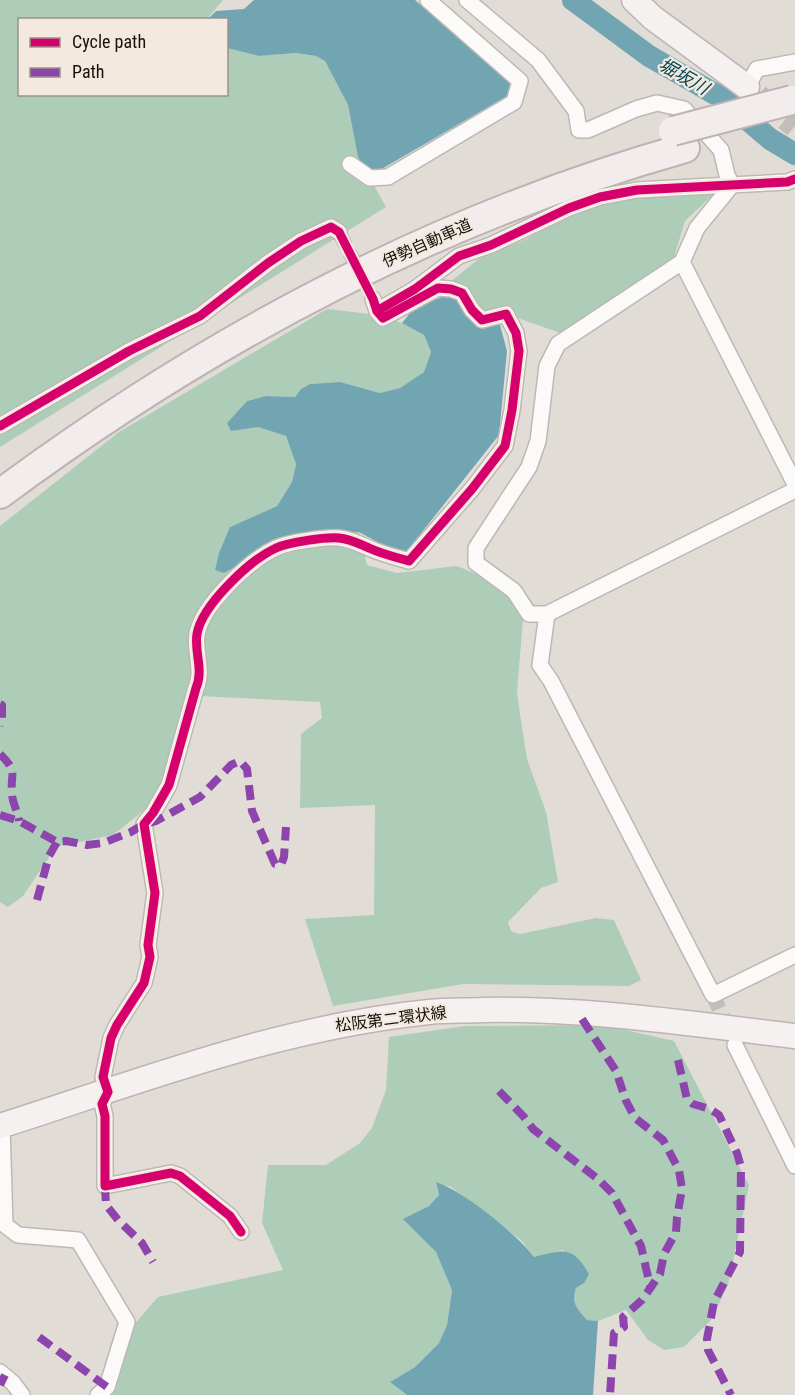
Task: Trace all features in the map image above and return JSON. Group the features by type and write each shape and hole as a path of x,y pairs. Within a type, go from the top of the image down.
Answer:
{"highway":[{"name":"伊勢自動車道","path":"0,471 169,355 305,279 388,239 472,202 600,154 679,140 794,106"},
{"name":"伊勢自動車道","path":"0,494 105,420 179,372 252,329 324,291 395,255 479,220 617,168 679,140"}],"main road":[{"path":"634,0 653,18 747,87"},
{"name":"松阪第二環状線","path":"1,1126 260,1042 334,1025 430,1012 561,1010 795,1036"}],"street":[{"path":"350,164 370,178 388,177 514,102 520,81 428,0"},
{"path":"467,0 538,60 576,111 579,130 588,130 636,108 657,103 684,109 721,150 732,186"},
{"path":"747,87 757,69 795,62"},
{"path":"241,1232 230,1216 180,1176 171,1173 105,1186 105,1116 102,1104 108,1092 104,1077 111,1038 144,983 150,957 148,945 155,893 144,824 169,785 200,679 197,634 211,605 233,579 277,547 326,538 341,538 409,561 472,489 505,446 519,351 510,317 506,314 482,320 472,310 462,293 444,288 438,288 383,318 375,305 415,289 459,256 491,245 569,208 600,197 637,190 732,186 787,182 795,179"},
{"path":"732,186 697,228 682,262 558,344 547,366 538,441 529,466 476,548 476,563 514,591 529,614 547,614 795,490"},
{"path":"0,426 129,351 200,316 268,263 301,241 331,227 339,232"},
{"path":"682,262 795,484"},
{"path":"547,614 540,665 551,681 713,995 795,955"},
{"path":"735,1045 795,1166"},
{"path":"1,1126 5,1225 18,1235 78,1240 127,1322 107,1386 98,1395"},
{"path":"0,1372 22,1395"}],"green space":[{"path":"0,0 223,0 208,18 18,18 18,96 228,96 228,48 259,56 296,53 316,56 325,61 348,105 358,157 386,207 0,447"},
{"path":"719,189 685,221 672,264 563,334 518,318 490,320 444,287 481,257 527,239 576,206 603,195"},
{"path":"327,309 378,315 402,323 424,335 431,352 424,372 400,388 380,393 340,382 310,384 301,389 295,397 266,396 247,401 227,423 258,427 286,436 296,463 292,482 277,506 230,527 263,551 337,532 359,532 367,565 397,573 457,566 486,578 517,602 523,619 517,692 520,714 527,759 546,812 558,882 541,888 508,922 511,931 520,934 596,918 614,920 641,980 629,986 463,984 333,1006 305,919 374,915 375,805 300,808 301,734 322,718 320,702 199,696 157,800 113,835 56,847 23,896 8,907 0,902 0,526 119,432"},
{"path":"603,1025 674,1041 749,1185 728,1285 711,1320 684,1347 664,1350 648,1340 626,1310 598,1321 587,1320 578,1309 574,1298 576,1288 584,1283 563,1250 534,1257 521,1240 451,1187 436,1183 439,1195 429,1206 404,1219 436,1252 452,1289 447,1325 439,1343 415,1367 390,1382 407,1395 111,1395 116,1389 132,1327 158,1297 283,1270 262,1223 268,1165 326,1165 360,1143 372,1128 386,1090 389,1037 465,1026"}],"water":[{"path":"254,0 415,0 511,80 507,96 368,177 358,157 348,105 325,61 316,56 296,53 259,56 228,48 228,18 209,18 216,11 244,9"},
{"path":"442,297 454,298 470,309 470,319 482,324 500,325 507,351 499,435 403,556 359,532 337,532 263,551 224,573 215,570 219,553 230,527 277,506 292,482 296,464 286,436 258,427 231,431 227,423 247,401 266,396 295,397 301,389 310,384 340,382 380,393 400,388 424,372 431,352 424,335 402,323 414,308"},
{"path":"436,1182 448,1187 489,1214 534,1257 566,1252 572,1254 583,1265 589,1274 584,1283 576,1288 574,1298 578,1309 587,1320 598,1321 593,1395 407,1395 390,1382 415,1367 439,1343 447,1325 452,1290 436,1252 403,1219 429,1206 439,1195"}],"waterway":[{"name":"堀坂川","path":"573,0 649,56 722,98 770,139 795,154"}],"tunnel":[{"path":"758,96 795,126"},
{"path":"339,232 373,299"},
{"path":"713,995 730,1034"}],"marked path":[{"path":"0,704 2,705 0,726"},
{"path":"0,754 12,769 12,797 19,821"},
{"path":"0,815 19,821 57,842 66,841 87,845 103,843 144,824 156,821 200,797 231,765 240,761 247,769 252,811 275,864 281,865 284,857 286,827"},
{"path":"37,900 49,856 57,842"},
{"path":"582,1019 616,1071 626,1101 635,1118 663,1140 679,1170 682,1189 676,1232 664,1254 660,1274 642,1300 623,1317 624,1327 614,1333 610,1395"},
{"path":"678,1060 687,1099 719,1115 741,1167 740,1252 714,1302 707,1339 708,1350 731,1395"},
{"path":"499,1091 533,1129 598,1179 612,1193 641,1246 651,1290"},
{"path":"105,1186 106,1205 142,1243 153,1262"},
{"path":"39,1337 107,1387"},
{"path":"0,1385 5,1375"}],"cycle path":[{"path":"0,426 129,351 200,316 268,263 301,241 331,227 339,232 377,311 415,289 459,256 491,245 569,208 600,197 637,190 787,182 795,179"},
{"path":"241,1232 230,1216 180,1176 171,1173 105,1186 105,1116 102,1104 108,1092 103,1077 111,1038 144,983 150,957 148,945 155,893 144,824 169,785 198,681 197,634 208,610 217,597 253,562 276,548 289,544 325,538 343,539 409,561 472,489 505,446 519,351 516,333 506,314 482,320 472,310 462,293 438,288 383,318 377,311"}]}
